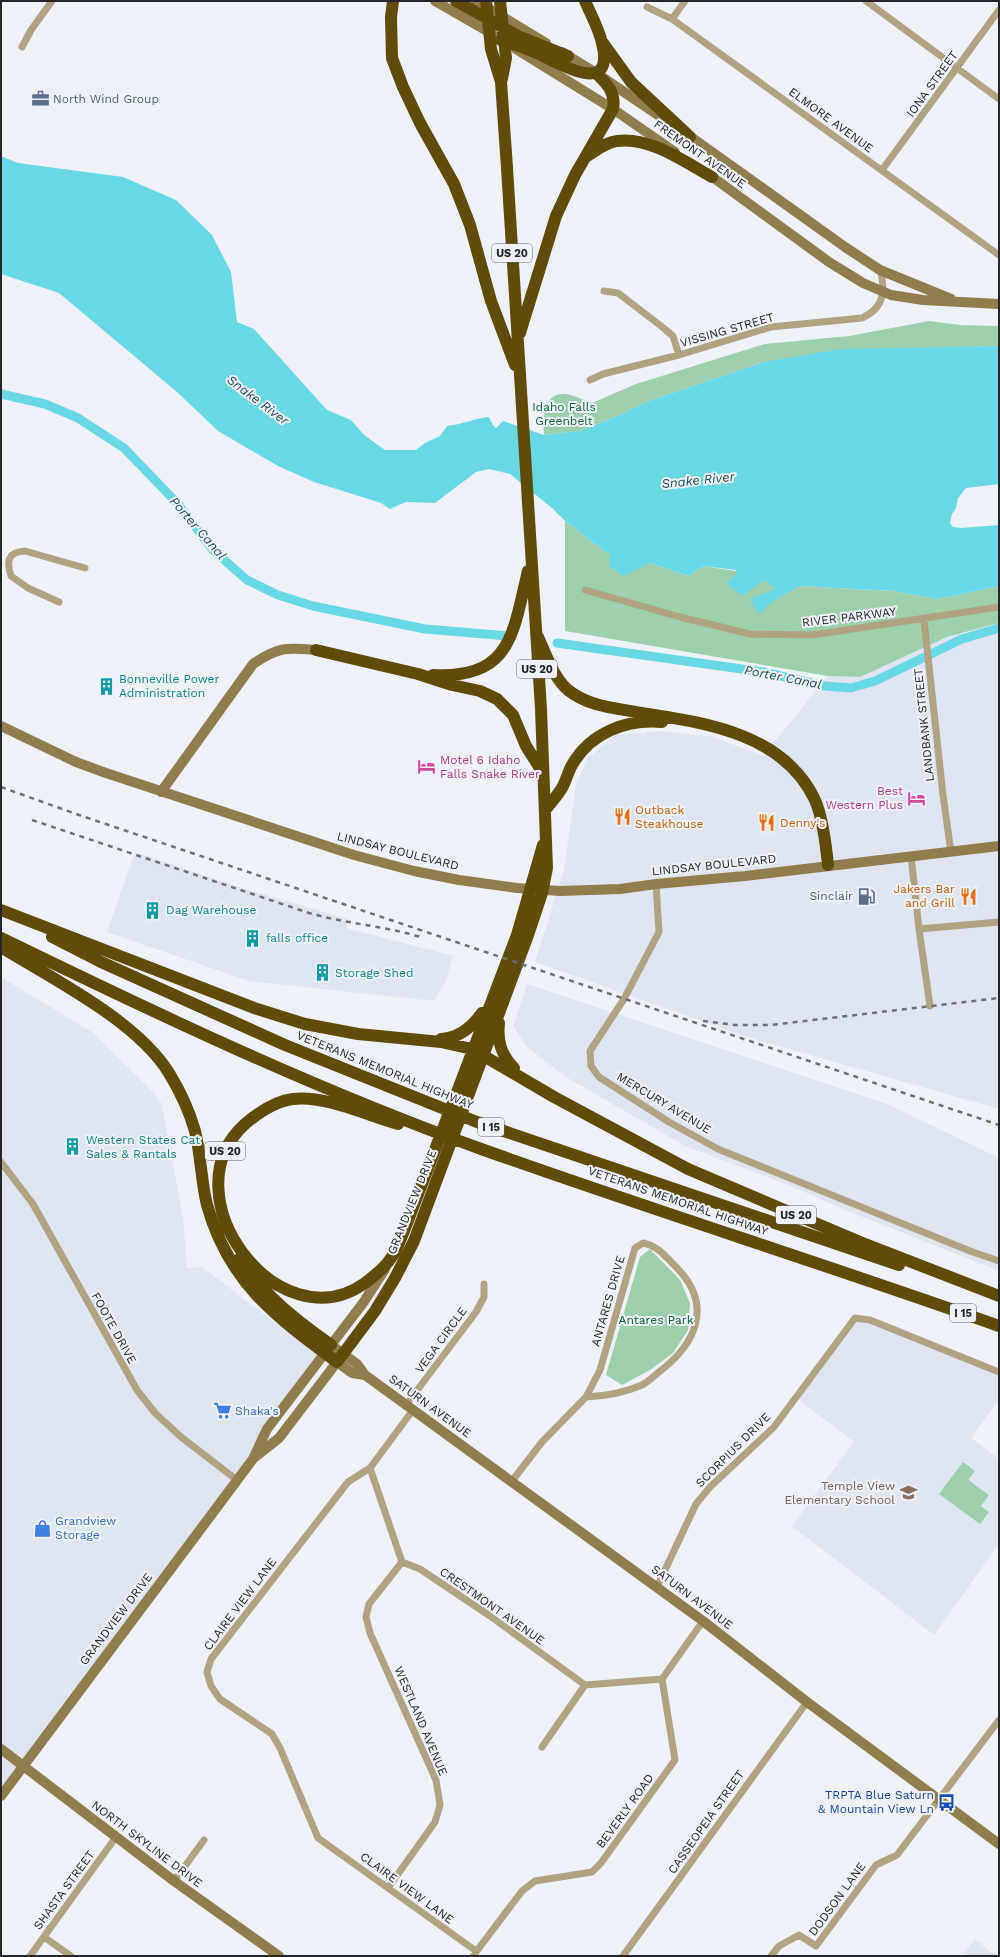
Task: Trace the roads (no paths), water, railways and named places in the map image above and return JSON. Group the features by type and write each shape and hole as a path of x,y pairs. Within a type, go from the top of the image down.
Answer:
{"highway":[{"path":"386,1 390,17 392,58 403,87 420,123 454,184 470,225 491,300 520,378"},
{"path":"390,17 393,1"},
{"path":"456,1 518,36 568,56"},
{"name":"US 20","path":"486,1 491,49 501,82 531,558 545,810 545,839 541,867 530,912 503,993 498,1028 500,1047 504,1057 525,1079 658,1154 723,1185 860,1242 999,1297"},
{"name":"US 20","path":"500,1 506,58 501,82"},
{"path":"585,1 602,43 631,82 690,137"},
{"path":"501,40 540,55 567,69 584,73 596,73 602,67 604,60 602,43"},
{"path":"517,340 554,222 572,181 613,109 615,101 613,92 596,73"},
{"path":"585,158 602,146 617,141 634,140 651,144 712,177"},
{"path":"418,674 456,675 473,672 488,665 498,656 511,639 531,558"},
{"path":"535,631 560,680 567,688 589,703 683,719 737,733 755,740 785,759 797,771 815,801 825,840 828,865"},
{"path":"316,650 418,674 452,685 480,691 497,699 512,715 526,746 544,774"},
{"path":"545,810 563,787 572,764 581,752 596,738 612,729 629,723 652,721 737,733"},
{"path":"1,910 254,1008 305,1024 358,1034 440,1042 472,1049 484,1054 525,1079"},
{"name":"VETERANS MEMORIAL HIGHWAY","path":"1,910 101,962 285,1045 477,1122 999,1297"},
{"name":"VETERANS MEMORIAL HIGHWAY","path":"1,938 232,1047 392,1115 483,1150 927,1300 999,1326"},
{"path":"1,947 87,1000 126,1027 151,1049 169,1072 186,1103 195,1131 207,1204 220,1242 234,1268 249,1289 269,1309 340,1358"},
{"path":"413,1040 448,1039 459,1035 470,1028 503,993"},
{"name":"US 20","path":"472,1049 503,993"},
{"name":"GRANDVIEW DRIVE","path":"340,1358 375,1311 395,1278 414,1241 473,1085 503,993"},
{"name":"GRANDVIEW DRIVE","path":"391,1258 404,1231 430,1166 472,1049"},
{"name":"US 20","path":"391,1258 373,1277 356,1289 334,1297 308,1297 291,1292 276,1285 263,1274 238,1246 223,1219 218,1197 218,1177 223,1155 238,1131 260,1111 292,1099 327,1102 483,1150"},
{"path":"223,1219 234,1249 250,1274 266,1293 328,1349"},
{"path":"927,1300 999,1332"}],"street":[{"path":"22,48 31,30 52,1"},
{"name":"FREMONT AVENUE","path":"435,1 613,109 712,177 835,266 883,292 923,300 999,304"},
{"name":"FREMONT AVENUE","path":"476,1 596,73 880,270 958,302"},
{"path":"672,19 686,1"},
{"path":"866,1 999,99"},
{"name":"ELMORE AVENUE","path":"647,7 672,19 999,255"},
{"name":"IONA STREET","path":"882,170 999,10"},
{"path":"880,270 884,286 883,292"},
{"path":"604,291 618,293 673,336 679,355"},
{"name":"VISSING STREET","path":"590,380 614,371 679,355 771,327 862,318 870,314 876,308 883,292"},
{"path":"59,602 28,588 11,576 8,568 8,561 11,555 16,552 25,551 72,563 85,568"},
{"name":"RIVER PARKWAY","path":"586,590 680,617 750,634 812,635 924,620 999,607"},
{"name":"LANDBANK STREET","path":"924,620 942,795 951,852"},
{"path":"161,792 253,664 280,649 294,648 316,650"},
{"name":"LINDSAY BOULEVARD","path":"1,726 76,762 161,792 354,855 414,871 459,880 517,888 560,891 620,889 999,846"},
{"path":"911,856 919,930 930,1006"},
{"name":"MERCURY AVENUE","path":"656,884 660,932 624,999 590,1051 591,1066 599,1077 669,1122 718,1149 970,1251 999,1261"},
{"path":"919,930 999,922"},
{"name":"FOOTE DRIVE","path":"1,1162 33,1204 137,1390 155,1412 181,1437 237,1480"},
{"name":"ANTARES DRIVE","path":"512,1481 542,1442 586,1397 600,1370 635,1248 643,1242 654,1245 684,1275 692,1288 696,1301 697,1321 690,1340 674,1361 643,1384 609,1396 586,1397"},
{"name":"GRANDVIEW DRIVE","path":"1,1796 253,1459 267,1429 375,1287 391,1258"},
{"name":"VEGA CIRCLE","path":"410,1408 476,1312 484,1296 484,1284"},
{"name":"SCORPIUS DRIVE","path":"657,1587 696,1504 710,1487 774,1427 855,1318 870,1320 999,1372"},
{"name":"GRANDVIEW DRIVE","path":"253,1459 279,1438 340,1358"},
{"name":"SATURN AVENUE","path":"340,1358 352,1373 365,1375 512,1481 703,1621 807,1702 999,1844"},
{"name":"CLAIRE VIEW LANE","path":"410,1408 370,1468 348,1482 211,1659 207,1672 211,1686 220,1699 272,1734 280,1748 318,1838 388,1888 475,1954"},
{"path":"370,1468 402,1562"},
{"name":"CRESTMONT AVENUE","path":"402,1562 420,1569 490,1616 585,1685"},
{"name":"WESTLAND AVENUE","path":"388,1888 435,1822 440,1805 436,1780 370,1633 366,1617 369,1604 402,1562"},
{"path":"542,1746 585,1685 662,1679 703,1621"},
{"name":"BEVERLY ROAD","path":"475,1954 522,1892 535,1881 592,1872 676,1760 662,1679"},
{"name":"CASSEOPEIA STREET","path":"623,1956 763,1760 807,1702"},
{"path":"939,1800 999,1720"},
{"name":"NORTH SKYLINE DRIVE","path":"1,1749 174,1881 279,1956"},
{"name":"DODSON LANE","path":"771,1956 779,1946 799,1934 816,1946 876,1865 897,1855 939,1800"},
{"name":"SHASTA STREET","path":"30,1956 116,1837"},
{"path":"174,1881 204,1840"},
{"path":"44,1937 71,1956"}],"water":[{"name":"Snake River","path":"1,156 18,163 123,177 176,200 212,235 231,272 237,322 254,329 327,410 351,420 364,435 385,450 416,450 425,443 440,436 447,426 489,417 496,428 503,421 544,435 580,431 620,415 646,402 764,362 840,349 999,346 999,484 966,488 958,498 950,523 953,527 961,528 999,525 999,586 938,599 893,591 800,586 772,602 759,614 750,599 775,589 764,580 742,596 726,583 737,574 736,570 703,566 689,576 650,563 623,576 609,566 610,555 565,521 552,508 510,474 489,469 476,472 435,503 406,502 390,509 381,503 314,482 278,466 218,431 177,392 59,293 1,274"}],"waterway":[{"name":"Porter Canal","path":"1,394 45,404 78,418 124,448 178,504 213,550 247,580 278,595 313,606 425,629 508,636"},
{"name":"Porter Canal","path":"557,643 763,672 825,686 851,688 875,681 962,639 999,628"}],"railway":[{"path":"1,787 79,815 999,1125"},
{"path":"32,820 309,913 424,938"},
{"path":"703,1021 735,1025 771,1025 999,998"}],"place":[{"name":"North Wind Group","path":"40,99"},
{"name":"Bonneville Power Administration","path":"106,686"},
{"name":"Motel 6 Idaho Falls Snake River","path":"427,767"},
{"name":"Best Western Plus","path":"916,798"},
{"name":"Outback Steakhouse","path":"622,817"},
{"name":"Denny's","path":"767,823"},
{"name":"Sinclair","path":"866,896"},
{"name":"Jakers Bar and Grill","path":"968,896"},
{"name":"Dag Warehouse","path":"153,910"},
{"name":"falls office","path":"253,938"},
{"name":"Storage Shed","path":"322,973"},
{"name":"Western States Cat Sales & Rantals","path":"73,1147"},
{"name":"Shaka's","path":"222,1411"},
{"name":"Temple View Elementary School","path":"908,1493"},
{"name":"Grandview Storage","path":"42,1528"},
{"name":"TRPTA Blue Saturn & Mountain View Ln","path":"947,1802"}],"park label":[{"name":"Idaho Falls Greenbelt","path":"564,414"},
{"name":"Antares Park","path":"656,1320"}]}
